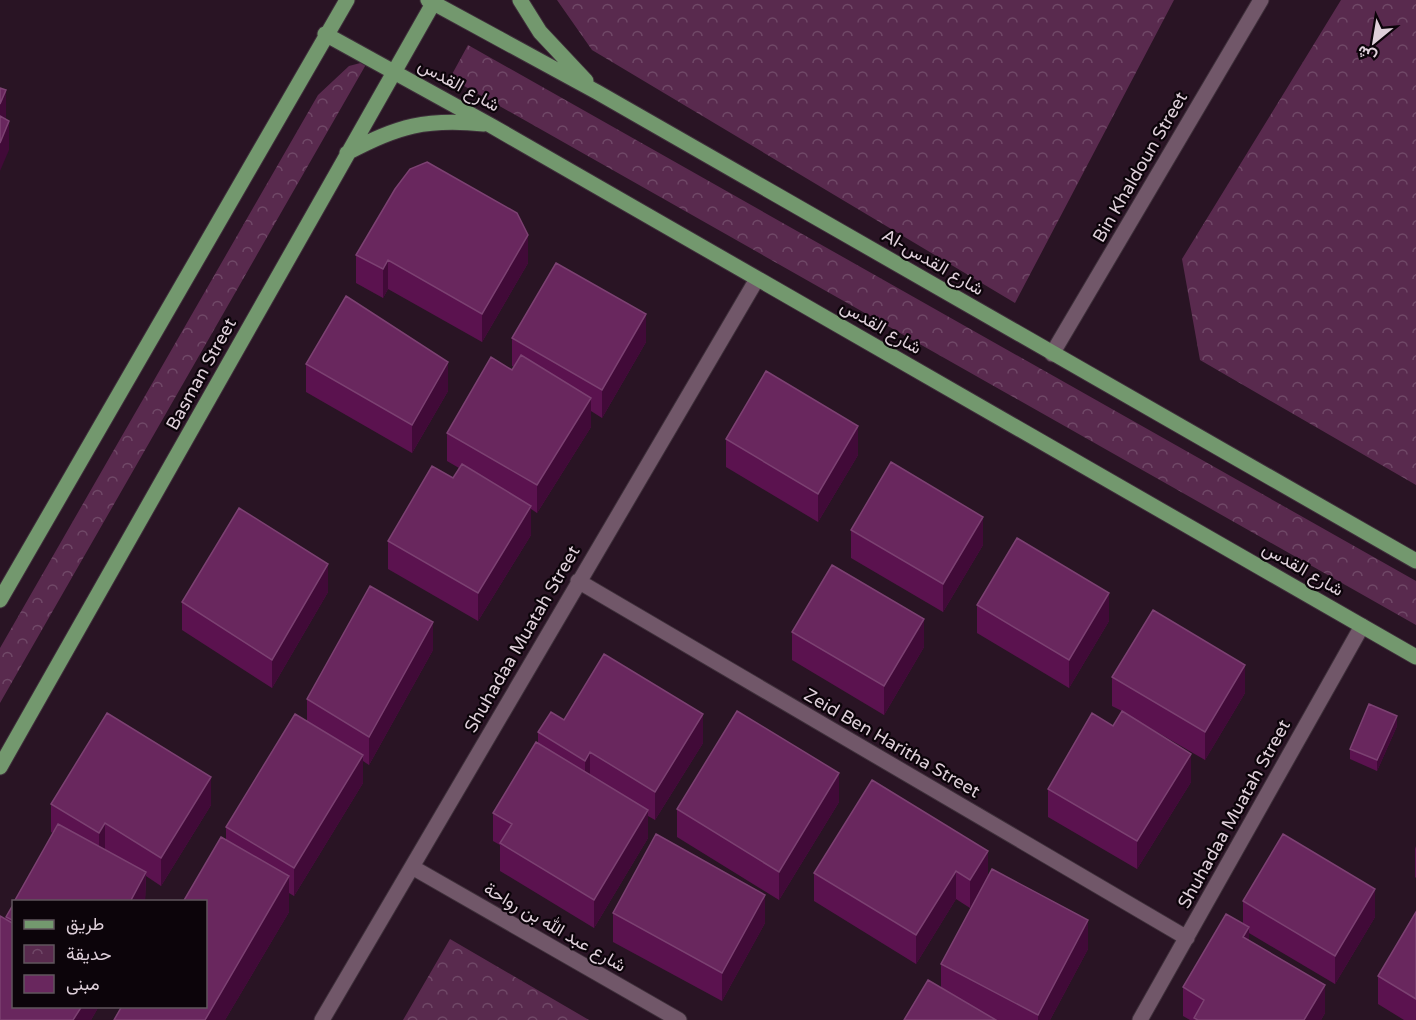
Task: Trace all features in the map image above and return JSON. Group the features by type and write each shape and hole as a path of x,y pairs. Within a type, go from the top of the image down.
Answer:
{"main road":[{"path":"0,600 289,104 325,34 347,0"},
{"path":"520,0 540,32 597,92"},
{"name":"Al-شارع القدس","path":"432,1 597,92 1416,561"},
{"name":"Basman Street","path":"0,767 64,659 432,1"},
{"name":"شارع القدس","path":"325,34 490,125 1416,657"},
{"path":"347,153 379,136 413,124 453,121 490,125"}],"street":[{"name":"Bin Khaldoun Street","path":"1052,354 1261,0"},
{"name":"Shuhadaa Muatah Street","path":"322,1020 757,279"},
{"name":"Zeid Ben Haritha Street","path":"578,581 1187,938"},
{"name":"Shuhadaa Muatah Street","path":"1140,1020 1362,626"},
{"name":"شارع عبد الله بن رواحة","path":"412,867 679,1020"}],"green space":[{"path":"557,0 1174,0 1015,303 592,50"},
{"path":"1341,0 1416,0 1416,485 1200,360 1182,259"},
{"path":"468,45 1416,581 1416,625 450,78"},
{"path":"368,61 0,703 0,648 318,95 349,66"},
{"path":"450,939 589,1020 403,1020"}],"building":[{"path":"0,88 6,90 0,104"},
{"path":"0,116 9,121 0,143"},
{"path":"427,162 517,213 528,235 482,314 388,260 383,269 356,255 395,189 410,169"},
{"path":"556,263 646,314 602,390 512,338"},
{"path":"346,296 448,362 412,425 306,364"},
{"path":"521,355 591,398 537,485 447,433 491,357 512,370"},
{"path":"766,371 858,426 818,494 726,439"},
{"path":"891,462 983,517 943,584 851,530"},
{"path":"462,464 531,506 478,593 388,541 432,466 453,478"},
{"path":"239,508 328,564 272,660 182,602"},
{"path":"1017,538 1109,593 1069,660 977,605"},
{"path":"832,565 924,619 884,686 792,632"},
{"path":"370,586 433,622 369,737 307,699"},
{"path":"1153,610 1245,665 1205,732 1112,677"},
{"path":"604,654 703,714 655,792 590,752 585,761 538,732 551,712 564,720"},
{"path":"1369,704 1397,716 1377,760 1350,749"},
{"path":"737,711 839,773 779,872 677,809"},
{"path":"1122,711 1191,754 1137,841 1048,789 1092,713 1113,726"},
{"path":"107,713 211,777 161,858 105,823 99,833 51,804"},
{"path":"295,714 363,755 294,868 226,827"},
{"path":"536,742 648,810 594,900 500,843 512,824 493,813"},
{"path":"872,780 988,851 970,880 956,871 916,935 814,873"},
{"path":"58,824 146,872 131,900 15,900"},
{"path":"656,834 765,895 722,973 613,913"},
{"path":"1283,834 1375,889 1335,956 1243,901"},
{"path":"221,837 289,876 205,1020 114,1020 121,1008 207,1008 207,900 184,900"},
{"path":"992,869 1088,920 1038,1015 941,964"},
{"path":"12,906 12,920 6,917"},
{"path":"1416,912 1416,999 1378,976"},
{"path":"1226,914 1249,927 1243,937 1325,985 1304,1020 1198,1020 1194,1018 1204,1000 1183,987"},
{"path":"0,916 12,923 12,1008 81,1008 73,1020 0,1020"},
{"path":"928,980 996,1020 904,1020"}]}
